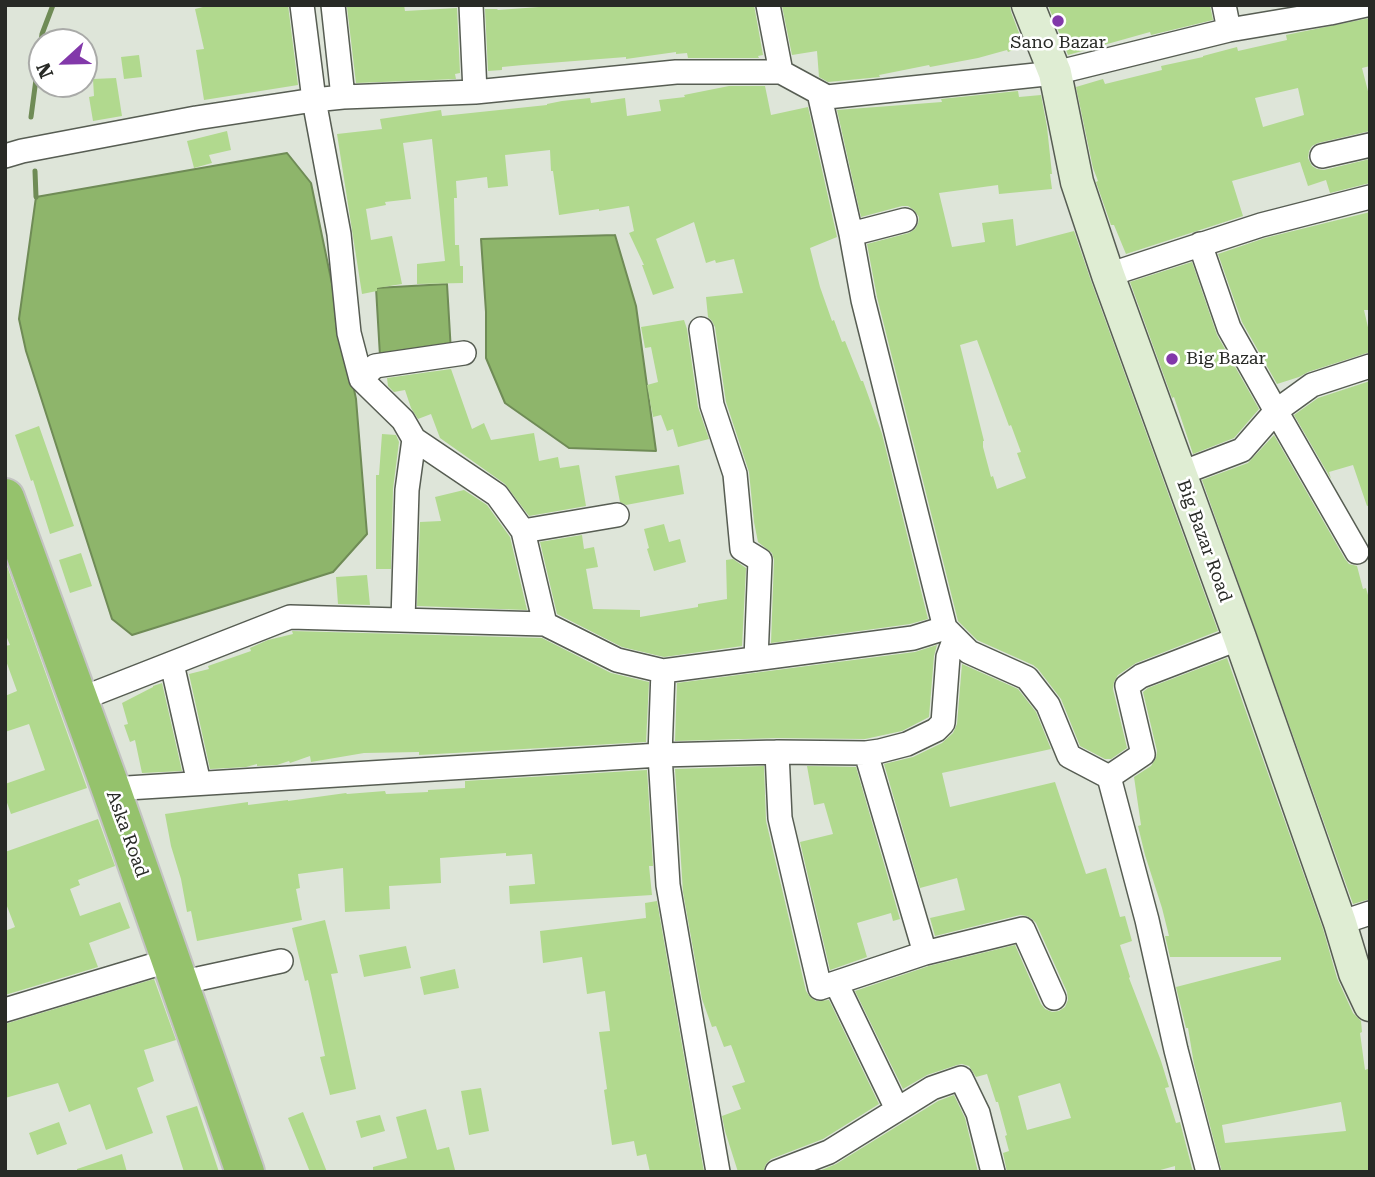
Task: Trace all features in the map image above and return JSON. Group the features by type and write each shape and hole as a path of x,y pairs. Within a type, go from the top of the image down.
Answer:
{"highway":[{"name":"Aska Road","path":"5,498 78,700 102,790 166,974 244,1172"},
{"path":"5,549 19,591 102,790"},
{"path":"166,974 228,1172"}],"street":[{"path":"302,5 314,100 340,234 349,333 361,379 403,420 414,439 498,495 523,531 545,624"},
{"path":"332,5 343,97"},
{"path":"768,5 781,72"},
{"name":"Big Bazar Road","path":"1028,5 1055,73 1077,183 1108,275 1240,638 1355,973 1370,1005"},
{"path":"1224,5 1229,30"},
{"path":"5,156 183,120 343,97 475,92 676,72 781,72 827,97 1055,73 1229,30 1366,5"},
{"path":"474,6 475,92"},
{"path":"102,790 660,755 866,753 907,744 936,730 943,723 950,633 863,300 819,93"},
{"path":"1322,156 1370,145"},
{"path":"1108,275 1261,225 1370,197"},
{"path":"851,234 905,220"},
{"path":"1200,244 1229,328 1276,411 1365,553"},
{"path":"702,329 712,404 734,474 742,549 760,560 757,659"},
{"path":"361,379 375,366 464,353"},
{"path":"1179,474 1242,450 1276,411 1312,385 1370,366"},
{"path":"403,620 407,490 414,439"},
{"path":"523,531 617,515"},
{"path":"78,700 290,617 545,624 617,660 663,671 950,633"},
{"path":"950,633 969,652 1027,678 1048,705 1069,756 1110,777 1208,1172"},
{"path":"1110,777 1143,754 1127,686 1141,676 1240,638"},
{"path":"172,664 198,783"},
{"path":"663,671 660,755 668,885 718,1172"},
{"path":"776,752 780,818 820,988 925,953 1023,929 1054,998"},
{"path":"866,753 925,953"},
{"path":"1340,923 1370,913"},
{"path":"5,1010 166,974 281,961"},
{"path":"836,983 897,1109"},
{"path":"777,1172 832,1162 897,1109 932,1088 961,1079 978,1113 993,1172"}],"shaded area":[{"path":"287,153 311,183 356,399 367,534 333,572 132,635 112,619 26,351 19,319 36,197"},
{"path":"615,235 636,306 656,451 569,448 505,403 486,358 481,239"},
{"path":"447,284 451,352 380,356 376,288"}],"building":[{"path":"211,5 288,5 298,85 204,100 196,50 204,49 195,9"},
{"path":"404,5 405,11 457,8 460,73 455,74 456,79 356,83 347,7"},
{"path":"539,5 754,5 763,55 758,56 759,58 688,58 687,53 676,52 626,59 502,67 502,70 488,71 485,9"},
{"path":"1010,5 1024,46 1008,52 1007,50 930,67 929,65 879,75 880,77 828,82 819,77 817,51 792,55 782,6"},
{"path":"1048,5 1210,5 1213,20 1151,35 1150,32 1068,55"},
{"path":"1370,18 1370,66 1362,68 1370,99 1370,131 1318,143 1312,146 1308,158 1312,166 1324,170 1370,159 1370,183 1330,193 1326,180 1308,186 1300,162 1232,181 1243,216 1126,254 1114,225 1111,225 1096,182 1098,181 1076,87 1103,79 1105,84 1162,70 1161,66 1237,47 1238,51 1287,40 1286,35","holes":["1298,88 1304,115 1263,127 1255,98"]},
{"path":"139,55 142,77 124,79 121,57"},
{"path":"116,78 122,116 93,121 89,98 98,98 98,79"},
{"path":"729,86 765,86 771,115 808,107 837,237 810,248 832,321 834,320 842,342 845,341 863,381 882,434 928,619 910,624 771,643 774,560 772,553 758,542 749,472 726,402 715,327 708,317 706,297 743,293 734,259 706,263 694,222 656,239 674,288 653,295 644,265 629,233 634,231 629,206 559,215 550,150 505,155 508,186 488,188 487,177 456,181 455,245 459,245 463,283 417,284 417,264 445,261 432,139 403,143 411,199 385,202 386,205 366,209 371,240 392,236 402,284 377,288 377,291 362,294 337,134 382,129 380,119 441,110 442,116 590,98 591,103 625,98 627,116 661,111 659,100 685,97 684,95"},
{"path":"1018,91 1019,97 1041,95 1047,127 1052,189 999,194 998,185 939,193 952,247 985,242 982,223 1013,219 1016,246 1074,231 1218,631 1136,663 1118,675 1113,689 1127,748 1111,759 1105,759 1080,746 1061,699 1038,669 977,640 958,621 877,297 867,244 909,233 915,229 919,217 908,206 902,206 861,217 837,110 942,102 941,99","holes":["977,340 1009,426 1011,425 1021,452 1017,453 1026,478 997,489 983,447 984,441 960,345"]},
{"path":"227,131 231,150 209,155 212,163 194,168 187,141"},
{"path":"1370,212 1370,310 1364,310 1370,336 1370,352 1277,384 1242,322 1218,254 1265,238"},
{"path":"1192,262 1217,335 1259,409 1234,438 1193,454 1130,282"},
{"path":"684,320 698,407 709,439 678,447 673,429 667,431 661,415 653,417 647,385 658,382 651,347 645,348 641,327"},
{"path":"451,369 472,429 484,423 491,440 534,433 539,461 558,457 560,468 579,465 586,506 529,516 505,484 440,438 431,414 418,419 405,390 394,392 388,386 387,378"},
{"path":"1370,381 1370,505 1367,506 1353,465 1329,472 1331,479 1294,415 1318,398"},
{"path":"39,426 74,526 50,534 15,435"},
{"path":"382,434 396,435 399,442 393,489 391,569 376,569 376,475 379,475"},
{"path":"1274,435 1345,559 1349,564 1357,566 1363,589 1366,588 1370,602 1370,899 1353,904 1202,480 1248,463"},
{"path":"679,465 684,494 626,505 620,502 615,476"},
{"path":"464,490 487,505 510,537 527,610 417,606 420,522 441,521 435,497"},
{"path":"664,524 669,542 680,539 686,562 654,571 644,529"},
{"path":"582,535 584,549 594,547 598,567 586,569 593,609 640,610 640,617 698,607 698,604 727,599 726,560 733,559 746,568 742,646 664,657 622,647 557,614 540,542"},
{"path":"81,553 92,586 70,593 59,560"},
{"path":"5,566 87,788 11,814 5,797 5,784 45,770 29,724 5,732 5,696 17,691 5,658 5,646 10,645 5,633"},
{"path":"367,575 370,605 338,604 336,577"},
{"path":"292,631 542,638 611,673 649,682 646,742 419,755 419,752 364,753 311,762 310,756 277,765 257,764 210,769 189,674 209,669 208,666 251,651 250,648 268,640 293,634"},
{"path":"937,645 929,717 902,731 865,739 675,741 677,683 915,652"},
{"path":"1227,658 1323,929 1337,978 1353,1013 1361,1021 1365,1070 1370,1068 1370,1172 1222,1172 1176,987 1281,960 1281,957 1170,957 1165,936 1169,936 1138,826 1141,825 1134,777 1151,766 1157,751 1143,692","holes":["1341,1102 1346,1131 1225,1143 1222,1125"]},
{"path":"962,664 1018,689 1036,712 1051,749 942,773 950,807 1055,782 1086,874 1106,868 1120,917 1125,916 1132,941 1120,945 1129,978 1161,1061 1169,1087 1165,1088 1176,1123 1180,1122 1193,1172 1175,1172 1175,1166 1153,1172 1007,1172 1003,1153 1009,1151 1005,1136 1007,1135 987,1074 976,1077 969,1066 962,1064 927,1075 903,1089 855,991 929,966 1015,945 1045,1009 1059,1011 1065,1007 1068,1000 1067,992 1036,923 1027,916 1020,915 935,936 930,918 965,910 957,878 920,888 884,764 913,757 942,743 953,733 957,724","holes":["1060,1083 1071,1118 1027,1130 1018,1096"]},
{"path":"162,683 182,771 142,773 135,740 130,742 124,725 128,724 122,703"},
{"path":"764,766 766,821 806,991 816,1001 829,1000 879,1104 823,1139 771,1159 763,1172 738,1172 722,1116 741,1109 732,1086 745,1082 731,1045 724,1047 716,1026 712,1027 702,999 683,892 675,769"},
{"path":"807,766 856,767 900,919 893,921 891,913 857,923 867,957 830,970 800,842 833,834 824,803 814,805"},
{"path":"647,770 653,866 649,866 652,895 510,904 509,886 535,884 532,854 506,856 506,853 440,858 441,883 389,886 390,909 345,912 343,868 298,874 300,888 296,889 302,920 197,941 191,911 187,912 165,814 248,802 248,805 346,793 385,791 386,794 465,788 465,781"},
{"path":"98,819 115,866 78,880 80,885 70,889 80,916 120,902 130,928 89,943 98,967 5,995 5,931 15,927 5,901 5,852"},
{"path":"657,901 704,1172 650,1172 646,1154 637,1156 634,1141 612,1145 599,1032 610,1031 605,991 587,994 582,957 543,963 540,931 646,918 645,903"},
{"path":"325,920 338,973 331,974 356,1089 330,1095 320,1057 325,1056 308,980 305,981 292,928"},
{"path":"406,946 411,968 364,977 359,955"},
{"path":"455,969 459,988 424,995 420,977"},
{"path":"154,979 176,1040 144,1050 154,1081 137,1088 153,1133 106,1150 90,1104 69,1112 58,1083 5,1098 5,1024"},
{"path":"481,1088 489,1131 469,1135 461,1091"},
{"path":"954,1095 965,1118 978,1172 817,1172 836,1164 938,1101"},
{"path":"197,1106 219,1172 184,1172 166,1116"},
{"path":"426,1109 437,1150 449,1147 455,1170 373,1172 373,1167 407,1158 396,1117"},
{"path":"303,1112 327,1172 310,1172 288,1118"},
{"path":"380,1115 385,1131 361,1138 356,1121"},
{"path":"59,1122 67,1144 37,1155 29,1133"},
{"path":"122,1154 127,1172 77,1172 77,1169"}],"waterway":[{"path":"31,117 42,34 53,5"},
{"path":"35,171 36,197"}],"place":[{"name":"Sano Bazar","path":"1058,21"},
{"name":"Big Bazar","path":"1172,359"}]}
